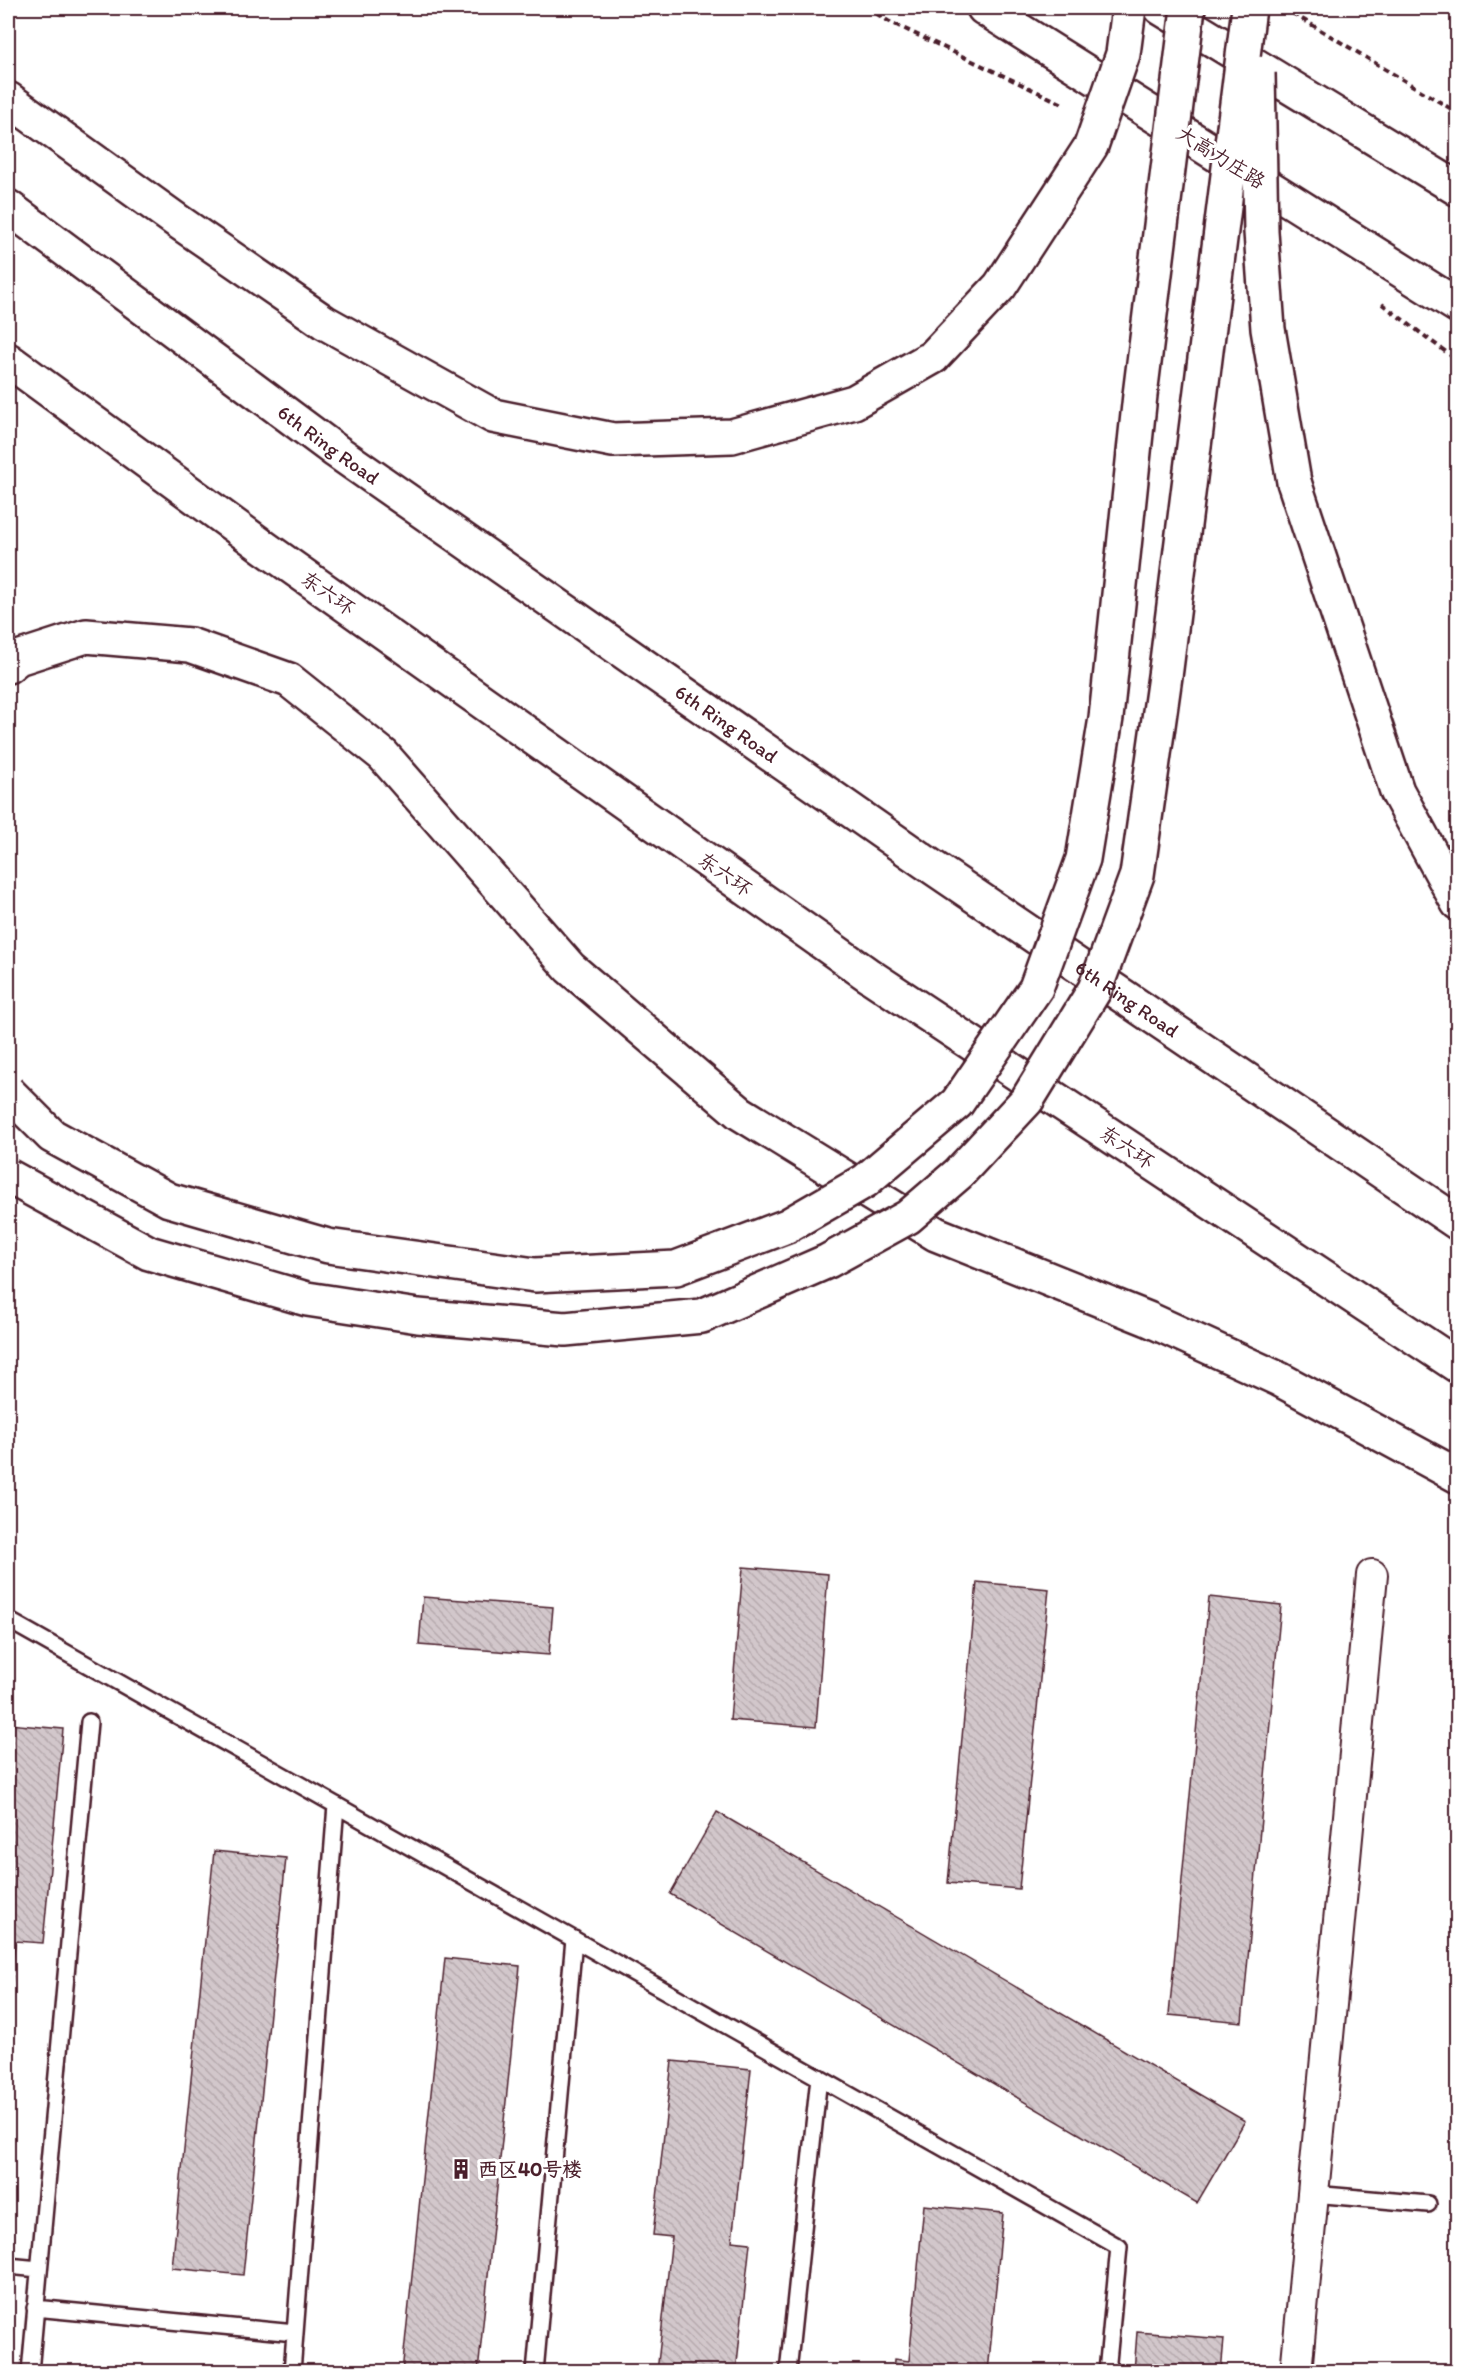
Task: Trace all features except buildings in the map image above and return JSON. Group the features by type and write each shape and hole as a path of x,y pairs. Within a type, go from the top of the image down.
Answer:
{"main road":[{"name":"大高力庄路","path":"984,8 1458,306"},
{"path":"8,99 324,322 493,416 613,440 732,436 854,402 933,357 1000,286 1091,146 1123,54 1129,8"},
{"path":"1161,8 1458,189"},
{"path":"8,1092 52,1136 169,1200 328,1246 535,1275 676,1268 787,1226 866,1181 957,1103 1036,988 1083,859 1106,718 1140,395 1188,8"},
{"path":"8,1176 149,1252 307,1299 418,1316 565,1329 702,1316 828,1261 908,1217 958,1174 1027,1100 1095,989 1137,875 1166,669 1249,8"},
{"path":"1259,8 1261,232 1268,329 1294,482 1397,791 1458,903"},
{"name":"6th Ring Road","path":"8,207 336,451 925,862 1458,1223"},
{"name":"东六环","path":"8,360 266,548 867,974 1458,1366"},
{"path":"8,666 18,658 86,636 190,645 289,680 382,755 570,968 740,1113 936,1234 1148,1319 1280,1379 1458,1476"}],"street":[{"path":"1296,2372 1372,1575"}],"lane":[{"path":"8,1620 1119,2247 1107,2372"},
{"path":"30,2372 89,1722"},
{"path":"292,2372 336,1806"},
{"path":"535,2372 574,1939"},
{"path":"788,2372 819,2078"},
{"path":"1313,2194 1428,2204"},
{"path":"8,2266 39,2269"},
{"path":"35,2308 295,2334"}],"path":[{"path":"1284,8 1458,113"}],"place":[{"name":"西区40号楼","path":"461,2169"}]}
